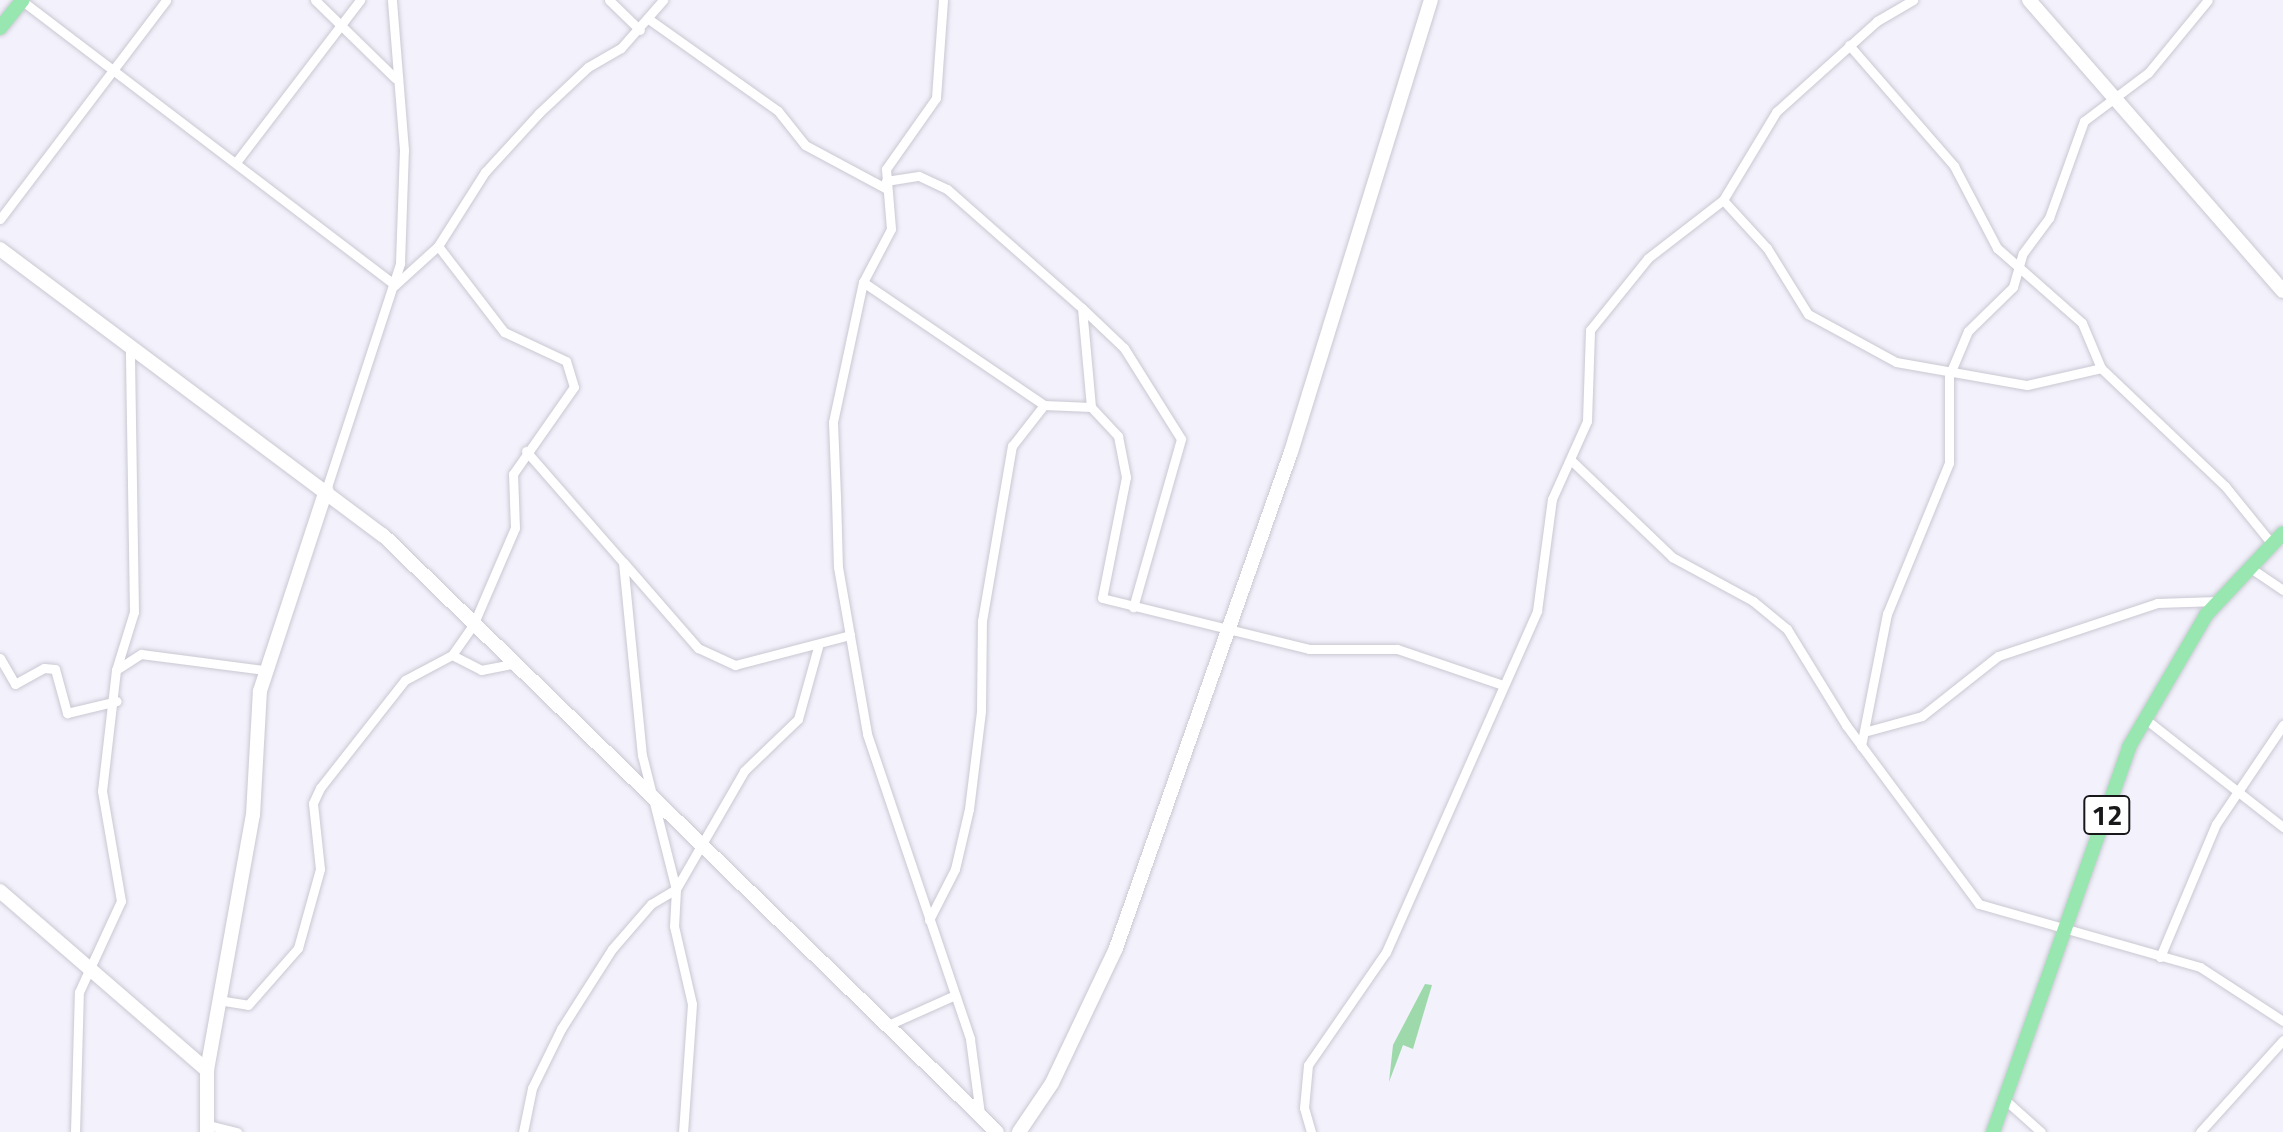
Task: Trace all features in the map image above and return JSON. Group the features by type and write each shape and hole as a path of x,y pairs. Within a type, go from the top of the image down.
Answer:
{"main road":[{"path":"0,28 22,0"},
{"name":"12","path":"1993,1132 2144,718 2217,601 2278,538"}],"street":[{"path":"22,0 237,161 395,285"},
{"path":"0,219 166,0"},
{"path":"315,0 395,78"},
{"path":"237,161 360,0"},
{"path":"237,1132 208,1128 207,1070 218,1000 247,862 265,670 395,285 406,217 392,0"},
{"path":"609,0 640,30"},
{"path":"395,285 438,246 485,172 539,113 640,30 663,0"},
{"path":"952,0 943,3 936,98 886,169 891,229 863,282 833,422 838,567 867,734 970,1039 980,1115 979,1132"},
{"path":"1019,1132 1052,1083 1111,962 1230,626 1431,0"},
{"path":"1311,1132 1308,1065 1386,952 1537,611 1552,499 1572,461 1587,421 1590,330 1648,258 1723,200 1776,112 1849,45 1913,0"},
{"path":"2029,0 2283,291"},
{"path":"1861,746 1887,614 1949,463 1949,376 1968,331 2002,304 2017,268 2049,218 2084,121 2116,100 2208,0"},
{"path":"650,20 778,111 805,145 886,185 919,176 947,189 1124,348 1181,439 1133,607"},
{"path":"1849,45 1954,166 1997,248 2082,323 2101,368 2278,538"},
{"path":"1723,200 1767,248 1808,314 1896,362 1949,376 2027,385 2101,368"},
{"path":"218,1000 248,1005 280,975 315,897 320,788 405,680 452,655 474,623 515,528 513,474 526,451 574,387 575,375 566,361 504,332 438,246"},
{"path":"0,249 326,490 516,663 997,1132"},
{"path":"863,282 1044,405 1091,407"},
{"path":"1082,308 1091,407 1118,436 1126,477 1102,598 1230,626 1309,649 1397,649 1503,685"},
{"path":"75,1132 74,1027 92,966 121,901 102,791 117,701 116,670 134,612 137,565 128,462 130,345"},
{"path":"929,920 955,869 969,809 981,711 982,621 1012,446 1044,405"},
{"path":"526,451 698,648 735,665 818,647 850,635"},
{"path":"1572,461 1672,557 1753,601 1787,629 1861,746 1979,904 2066,932 2160,957 2231,983 2283,1021"},
{"path":"623,562 651,794 676,889 674,926 692,1004 683,1132"},
{"path":"2249,567 2283,590"},
{"path":"1864,732 1922,716 1998,656 2157,603 2217,601"},
{"path":"523,1132 532,1088 573,1010 641,915 676,889 744,771 798,719 818,647"},
{"path":"116,670 141,654 265,670"},
{"path":"452,655 481,670 516,663"},
{"path":"0,658 15,684 55,669 67,713 117,701"},
{"path":"2144,718 2283,827"},
{"path":"2160,957 2236,790 2283,725"},
{"path":"0,891 92,966 207,1070"},
{"path":"888,1025 955,995"},
{"path":"2200,1132 2283,1040"},
{"path":"2003,1098 2041,1132"}],"green space":[{"path":"1425,984 1432,985 1413,1049 1403,1045 1389,1082 1393,1045"}]}
